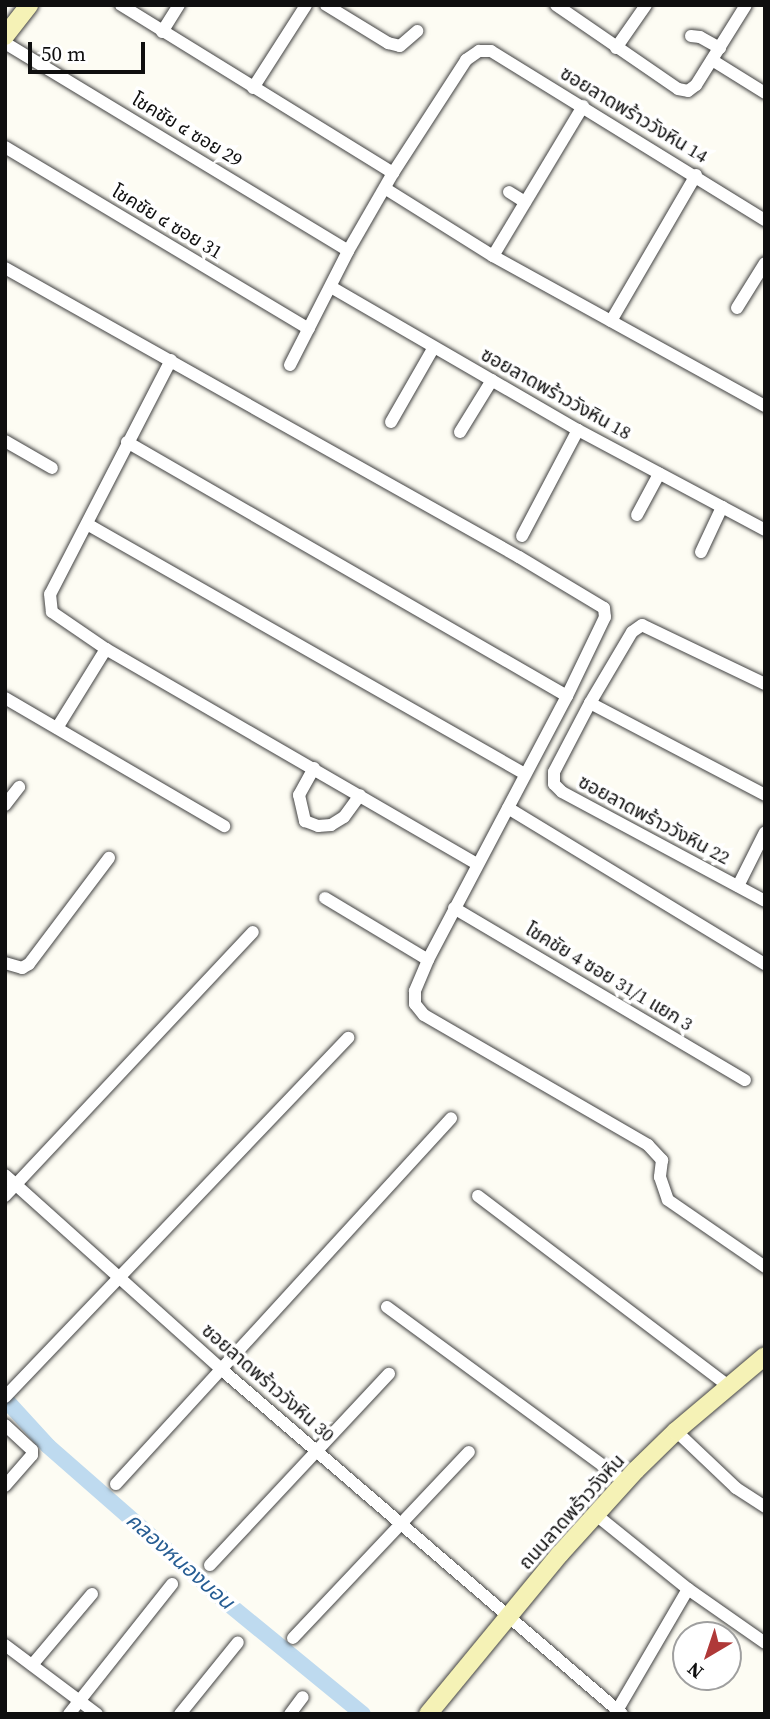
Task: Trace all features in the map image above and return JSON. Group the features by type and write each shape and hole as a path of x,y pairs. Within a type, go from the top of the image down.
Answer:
{"main road":[{"path":"5,36 29,5"},
{"name":"ถนนลาดพร้าววังหิน","path":"428,1714 508,1616 625,1482 676,1431 765,1356"}],"street":[{"path":"121,5 393,173 348,251 289,365"},
{"path":"162,32 179,5"},
{"path":"253,88 306,5"},
{"path":"326,5 388,43 400,46 417,31"},
{"path":"556,5 678,89 688,91 696,85 746,5"},
{"path":"616,48 646,5"},
{"path":"691,36 700,37 720,48"},
{"name":"โชคชัย ๔ ซอย 29","path":"5,43 348,251"},
{"name":"ซอยลาดพร้าววังหิน 14","path":"393,173 466,60 479,51 491,51 765,220"},
{"path":"712,60 765,93"},
{"path":"494,256 583,106"},
{"name":"โชคชัย ๔ ซอย 31","path":"5,147 309,329"},
{"path":"611,321 696,175"},
{"path":"386,189 494,256 765,406"},
{"path":"509,192 526,202"},
{"path":"737,308 765,263"},
{"path":"5,268 604,608 605,617 567,696 428,960 415,992 415,1004 424,1015 648,1144 662,1160 660,1177 668,1200 765,1267"},
{"name":"ซอยลาดพร้าววังหิน 18","path":"331,287 578,430 765,530"},
{"path":"391,422 434,347"},
{"path":"171,360 50,594 52,612 106,649 477,864"},
{"path":"460,432 492,380"},
{"path":"522,536 578,430"},
{"path":"5,441 52,468"},
{"path":"128,442 567,696"},
{"path":"637,515 660,474"},
{"path":"701,552 722,507"},
{"path":"87,524 525,774"},
{"path":"765,684 655,628 642,625 632,632 590,703 765,795"},
{"path":"57,728 106,649"},
{"path":"5,698 224,826"},
{"name":"ซอยลาดพร้าววังหิน 22","path":"590,703 554,772 554,784 562,792 765,901"},
{"path":"314,768 299,795 305,821 318,826 331,825 344,817 360,795"},
{"path":"5,805 19,788"},
{"path":"508,808 765,964"},
{"name":"ซอยลาดพร้าววังหิน 22","path":"738,886 765,832"},
{"path":"5,963 22,968 29,964 109,858"},
{"path":"325,898 428,960"},
{"name":"โชคชัย 4 ซอย 31/1 แยก 3","path":"454,908 745,1080"},
{"path":"5,1196 253,932"},
{"path":"8,1394 348,1038"},
{"path":"116,1483 451,1118"},
{"name":"ซอยลาดพร้าววังหิน 30","path":"5,1175 221,1369 404,1524 618,1712"},
{"path":"478,1196 728,1386"},
{"path":"387,1307 625,1482"},
{"path":"210,1565 389,1374"},
{"path":"5,1425 32,1450 32,1455 5,1486"},
{"path":"676,1431 736,1488 765,1507"},
{"path":"293,1638 404,1524 469,1452"},
{"path":"595,1514 688,1589 765,1643"},
{"path":"69,1714 172,1584"},
{"path":"618,1712 688,1589"},
{"path":"32,1665 92,1594"},
{"path":"180,1714 238,1642"},
{"path":"5,1645 97,1714"},
{"path":"289,1714 303,1697"}],"waterway":[{"name":"คลองหนองบอน","path":"5,1399 48,1446 226,1602 363,1714"}]}
